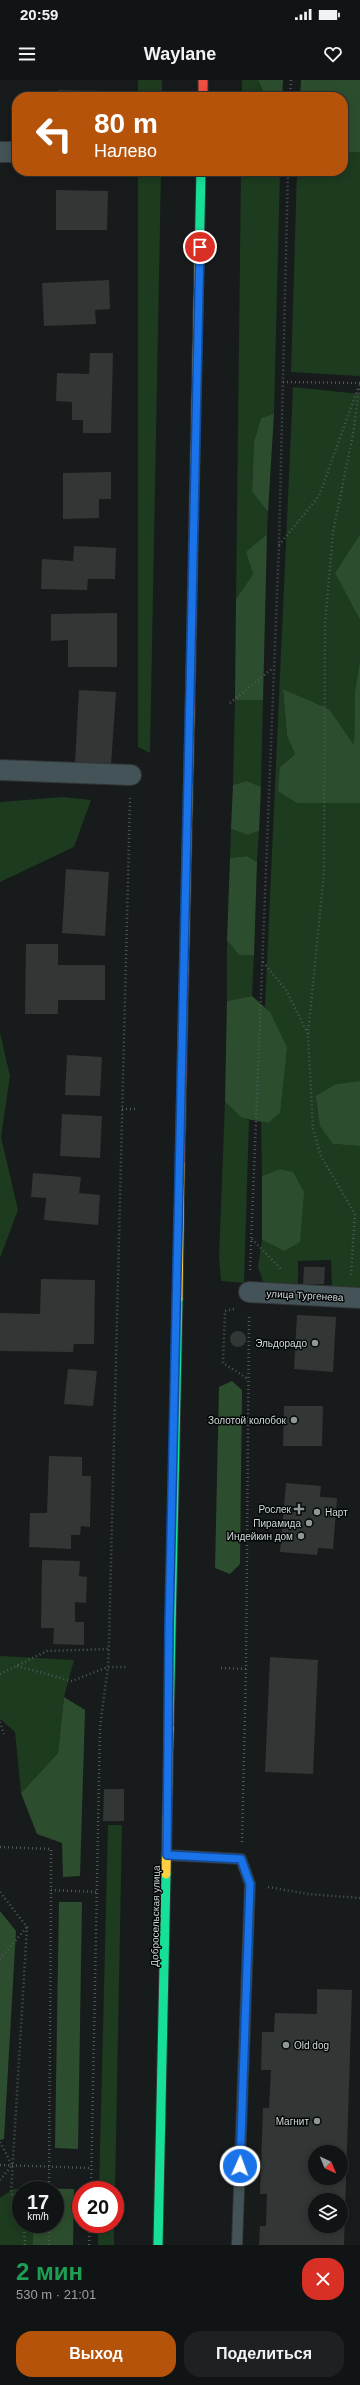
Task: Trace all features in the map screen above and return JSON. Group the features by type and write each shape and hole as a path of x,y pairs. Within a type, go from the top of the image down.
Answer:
{"main road":[{"path":"203,80 203,92"},
{"name":"Добросельская улица","path":"158,2245 167,1855 169,1624 201,176"}],"street":[{"path":"0,152 12,152"},
{"path":"0,770 131,775"},
{"name":"улица Тургенева","path":"249,1298 306,1294 356,1297"}],"lane":[{"path":"167,1855 241,1859 250,1884 237,2245"}],"path":[{"path":"290,92 291,80"},
{"path":"241,1859 246,1669 249,1298 279,545 288,176"},
{"path":"283,382 360,383"},
{"path":"279,545 319,496 360,383"},
{"path":"356,1297 350,1265 355,1214 321,1156 313,1129 308,1034 324,873 325,624 333,532 353,434 360,383"},
{"path":"230,703 274,668"},
{"path":"90,2181 100,1727 108,1667 131,775"},
{"path":"262,962 286,990 308,1034"},
{"path":"122,1109 136,1109"},
{"path":"252,1239 306,1294"},
{"path":"249,1298 225,1311 223,1363 249,1379"},
{"path":"0,1674 47,1651 108,1649"},
{"path":"17,1666 72,1681 108,1667 128,1667"},
{"path":"221,1668 246,1669"},
{"path":"0,1722 4,1734"},
{"path":"0,1847 51,1849 49,2181"},
{"path":"250,1884 308,1894 360,1898"},
{"path":"51,1890 97,1892"},
{"path":"0,1892 27,1927 12,2195"},
{"path":"0,1959 27,1927"},
{"path":"0,2142 13,2165"},
{"path":"0,2164 91,2168"},
{"path":"0,2180 13,2165"},
{"path":"24,2233 25,2245"},
{"path":"48,2245 49,2233"},
{"path":"89,2245 90,2233"}],"green space":[{"path":"138,80 162,80 162,92 138,92"},
{"path":"242,80 258,80 264,92 242,92"},
{"path":"258,80 283,80 282,92 264,92"},
{"path":"301,80 360,80 360,152 348,152 348,92 300,92"},
{"path":"348,152 360,152 360,376 291,372 297,176 348,176"},
{"path":"138,176 161,176 150,753 138,747"},
{"path":"241,176 280,176 274,414 261,418 254,442 252,490 268,512 267,534 247,552 253,574 236,599"},
{"path":"293,387 360,394 360,534 335,573 360,620 360,660 355,691 354,746 329,709 283,689 287,736 295,754 280,767 297,803 360,803 360,1081 336,1084 333,1144 360,1146 360,1288 332,1287 331,1260 298,1261 298,1288 264,1284 258,1267 262,1240 284,1251 279,1169 262,1176 261,1122 268,1123 270,1012 265,1007"},
{"path":"274,414 268,512 252,491 254,442 261,418"},
{"path":"267,534 263,700 235,700 236,599 253,574 246,552"},
{"path":"360,534 360,620 335,573"},
{"path":"360,660 360,803 297,803 278,791 280,767 295,754 287,736 283,689 329,709 354,745 355,691"},
{"path":"235,700 263,700 261,787 247,781 233,785"},
{"path":"247,781 261,787 259,831 248,835 231,829 233,785"},
{"path":"63,797 91,800 74,847 0,882 0,802"},
{"path":"231,829 248,835 259,831 257,862 247,856 230,858"},
{"path":"247,856 257,862 254,955 239,955 227,940 230,858"},
{"path":"227,940 239,955 254,955 252,996 227,1001"},
{"path":"252,996 270,1012 287,1047 280,1113 268,1123 242,1118 225,1102 227,1001"},
{"path":"0,1033 10,1076 1,1137 18,1210 0,1258"},
{"path":"360,1081 360,1146 333,1144 320,1126 316,1096 336,1084"},
{"path":"225,1102 242,1118 249,1120 244,1283 221,1281 219,1257"},
{"path":"279,1169 293,1172 304,1192 300,1242 284,1251 262,1240 262,1176"},
{"path":"232,1381 242,1390 240,1564 230,1574 215,1568 219,1387"},
{"path":"0,1656 74,1660 64,1697 58,1753 21,1793 15,1732 0,1719"},
{"path":"64,1697 85,1710 80,1876 63,1877 62,1843 37,1834 21,1793 58,1753"},
{"path":"108,1825 122,1825 115,2181 99,2181"},
{"path":"59,1902 82,1902 78,2149 55,2148"},
{"path":"0,1911 16,1931 4,2139 0,2140"},
{"path":"64,2189 72,2189 73,2245 33,2245 33,2233 64,2233"},
{"path":"12,2190 12,2233 33,2233 33,2245 0,2245 0,2198"},
{"path":"98,2233 114,2233 114,2245 98,2245"}],"building":[{"path":"58,90 107,91 107,92 58,92"},
{"path":"56,190 108,191 107,230 56,230"},
{"path":"109,280 110,309 95,310 96,324 44,326 42,283"},
{"path":"90,353 113,353 111,433 83,433 83,420 72,420 72,402 56,401 57,373 89,374"},
{"path":"111,472 111,499 99,499 99,518 63,519 63,473"},
{"path":"74,546 116,548 115,579 88,579 87,590 41,589 42,559 73,561"},
{"path":"117,613 117,667 68,667 68,640 51,641 51,614"},
{"path":"79,690 116,692 111,765 75,763"},
{"path":"66,869 109,872 105,936 62,933"},
{"path":"26,944 58,944 58,965 105,965 105,1000 58,1000 58,1014 25,1014"},
{"path":"67,1055 102,1057 100,1096 65,1095"},
{"path":"62,1114 102,1116 100,1158 60,1156"},
{"path":"33,1173 81,1177 79,1193 100,1195 98,1225 44,1220 46,1198 31,1197"},
{"path":"304,1267 325,1267 324,1284 303,1284"},
{"path":"41,1279 95,1280 94,1344 74,1344 73,1352 0,1351 0,1313 40,1314"},
{"name":"Эльдорадо","path":"297,1315 336,1317 333,1372 294,1369"},
{"path":"238,1331 244,1333 246,1339 244,1345 238,1347 232,1345 230,1339 232,1333"},
{"path":"68,1369 97,1371 93,1406 64,1404"},
{"path":"284,1406 323,1406 322,1446 283,1446"},
{"path":"49,1456 82,1457 82,1476 91,1476 90,1527 81,1526 80,1535 71,1535 71,1549 29,1547 30,1513 47,1513"},
{"name":"Пирамида","path":"286,1483 321,1486 320,1497 337,1498 333,1549 318,1548 317,1555 280,1552"},
{"path":"42,1560 80,1561 79,1576 87,1577 86,1603 75,1602 75,1622 84,1622 84,1645 53,1644 54,1628 41,1628"},
{"path":"270,1657 318,1660 313,1774 265,1772"},
{"path":"104,1789 124,1789 124,1821 103,1821"},
{"path":"317,1989 352,1990 347,2145 308,2145 308,2185 346,2185 346,2193 308,2193 308,2233 344,2233 344,2245 259,2245 260,2226 266,2226 267,2194 260,2194 263,2108 269,2108 271,2070 261,2070 262,2032 274,2032 275,2013 317,2014"}],"traffic: fast":[{"path":"199,265 201,176"},
{"path":"169,1728 178,1299"},
{"path":"158,2245 166,1874"}],"traffic: slow":[{"path":"194,512 199,265"},
{"path":"184,973 190,711"},
{"path":"178,1299 180,1164"},
{"path":"166,1874 169,1728"}],"traffic: jam":[{"path":"203,80 203,92"},
{"path":"190,711 194,512"},
{"path":"180,1164 184,973"}],"place":[{"name":"Эльдорадо","path":"315,1343"},
{"name":"Золотой колобок","path":"294,1420"},
{"name":"Рослек","path":"299,1509"},
{"name":"Нарт","path":"317,1512"},
{"name":"Пирамида","path":"309,1523"},
{"name":"Индейкин дом","path":"301,1536"},
{"name":"Old dog","path":"286,2045"},
{"name":"Магнит","path":"317,2121"}],"route":[{"path":"200,247 169,1624 167,1855 241,1859 250,1884 240,2166"}]}
